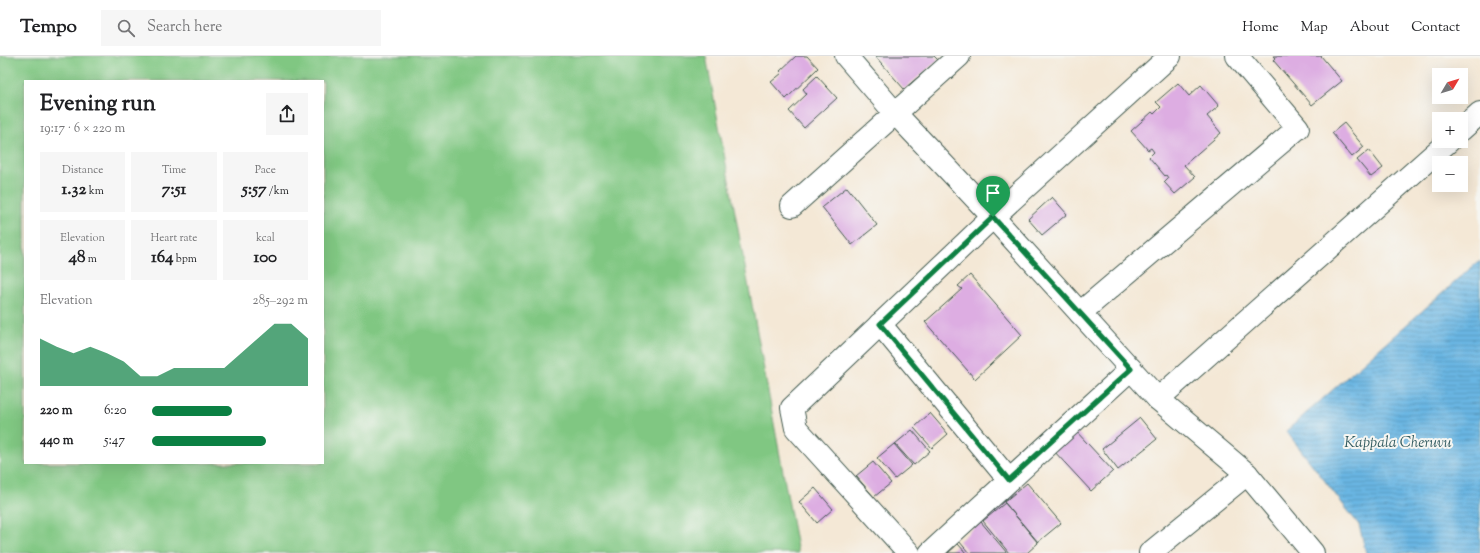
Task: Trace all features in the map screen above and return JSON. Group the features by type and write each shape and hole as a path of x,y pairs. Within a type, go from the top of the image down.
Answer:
{"street":[{"path":"846,56 895,113 993,217 1158,399 1247,474 1312,553"},
{"path":"792,206 959,56"},
{"path":"909,553 796,428 792,408 993,217 1170,56"},
{"path":"1080,313 1298,128 1238,56"},
{"path":"1468,124 1480,113"},
{"path":"1158,399 1440,148"},
{"path":"880,324 1009,480"},
{"path":"930,553 1131,369"},
{"path":"1150,553 1247,474"}],"green space":[{"path":"0,56 706,56 798,553 0,553"}],"water":[{"name":"Kappala Cheruvu","path":"1480,260 1480,553 1366,553 1359,525 1286,431"}],"building":[{"path":"796,56 807,56 818,68 786,99 771,82 782,73 780,71"},
{"path":"875,56 934,56 938,60 904,89"},
{"path":"1273,56 1321,56 1342,81 1312,105 1273,60 1275,58"},
{"path":"817,76 837,98 804,128 789,111 807,94 803,89"},
{"path":"1178,83 1189,96 1201,85 1219,106 1207,116 1221,133 1184,165 1195,177 1175,194 1164,182 1168,178 1166,175 1165,176 1149,157 1154,152 1151,148 1148,150 1131,131 1152,112 1154,114 1161,107 1156,102"},
{"path":"1344,123 1364,147 1352,157 1332,133"},
{"path":"1369,150 1383,168 1371,177 1357,160"},
{"path":"847,187 877,225 852,245 822,207"},
{"path":"1052,197 1067,214 1042,235 1028,219"},
{"path":"970,275 1022,335 975,379 925,322 962,289 958,286"},
{"path":"930,413 948,434 932,448 914,428"},
{"path":"1140,418 1157,439 1118,470 1102,449"},
{"path":"912,430 930,451 914,465 895,444"},
{"path":"1075,430 1113,471 1091,491 1053,450"},
{"path":"894,444 912,465 895,479 877,458"},
{"path":"873,462 891,483 874,497 856,476"},
{"path":"1027,483 1061,523 1038,542 1004,502"},
{"path":"815,488 833,509 817,523 799,502"},
{"path":"1005,503 1038,543 1027,553 1009,553 983,521"},
{"path":"981,522 1007,553 969,553 959,541"},
{"path":"958,544 966,553 948,553"}],"route":[{"path":"993,217 1131,369 1009,480 880,324 993,217"}]}
